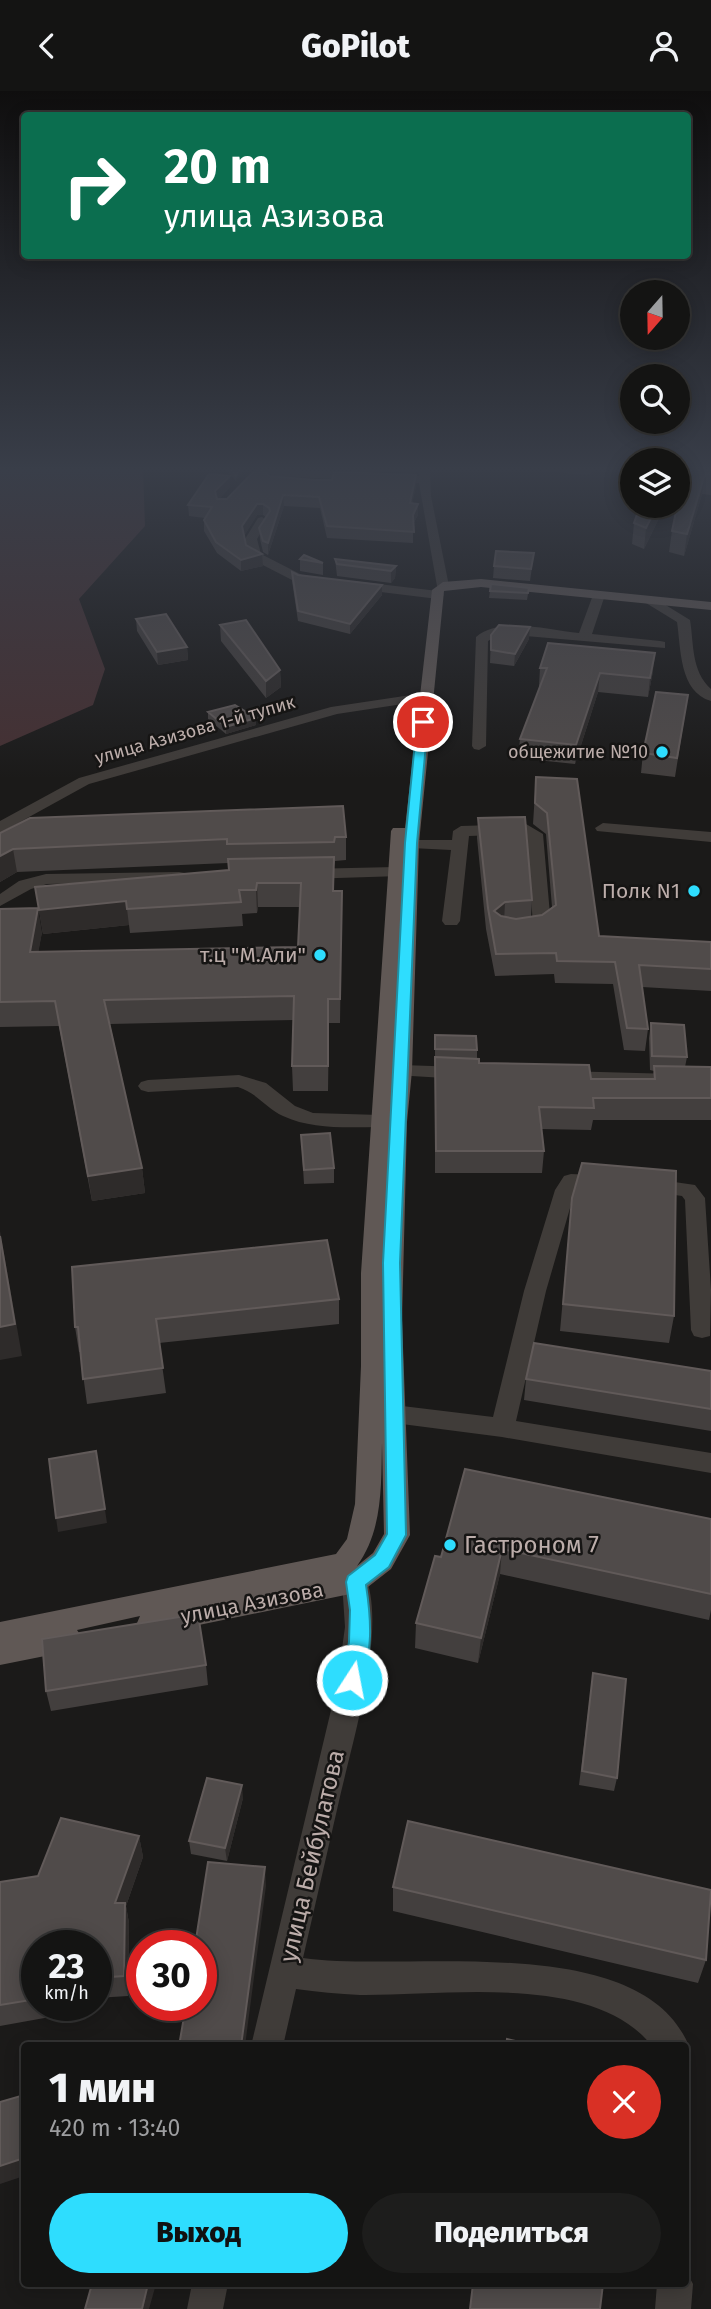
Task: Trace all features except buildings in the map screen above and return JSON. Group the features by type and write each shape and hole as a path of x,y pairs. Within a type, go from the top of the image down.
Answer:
{"main road":[{"path":"437,588 467,575 711,600"},
{"path":"437,588 481,583 711,606"},
{"name":"улица Азизова","path":"0,1634 344,1563 359,1543 368,1504 373,1366 372,1273 395,872 413,686 437,588"},
{"name":"улица Азизова","path":"0,1653 355,1582 382,1561 397,1535 391,1263 411,843 437,588"}],"street":[{"path":"282,572 299,578 437,588 435,572"},
{"path":"584,638 599,595"},
{"path":"651,600 683,621 688,644 687,667 701,689 711,697"},
{"path":"479,746 481,640 488,634 497,631 660,645"},
{"name":"улица Азизова 1-й тупик","path":"0,828 84,781 413,686"},
{"path":"603,828 711,837"},
{"path":"452,921 460,832 464,829 533,831 542,926 533,931 514,931"},
{"path":"411,843 458,845"},
{"path":"283,875 395,872"},
{"path":"0,901 25,885 46,879 200,876"},
{"path":"402,1071 484,1074"},
{"path":"538,1076 711,1081"},
{"path":"148,1086 239,1081 259,1087 288,1111 311,1119 380,1121"},
{"path":"502,1428 535,1291 565,1189 571,1181 583,1179 673,1187 688,1191 695,1198 702,1330"},
{"path":"394,1414 502,1428 711,1463"},
{"name":"улица Бейбулатова","path":"268,2042 348,1700 359,1642 360,1610 355,1582"},
{"path":"284,1971 323,1978 509,1976 589,1990 630,2005 653,2020 670,2042"},
{"path":"205,2309 210,2287"},
{"path":"673,2309 674,2287"}],"shaded area":[{"path":"0,572 104,572 79,599 105,669 93,705 0,746"}],"place":[{"name":"общежитие №10","path":"662,752"},
{"name":"Полк N1","path":"694,891"},
{"name":"т.ц \"М.Али\"","path":"320,955"},
{"name":"Гастроном 7","path":"450,1545"}],"route":[{"path":"352,1680 359,1642 360,1610 355,1582 382,1561 397,1535 391,1263 411,843 423,722"}]}
